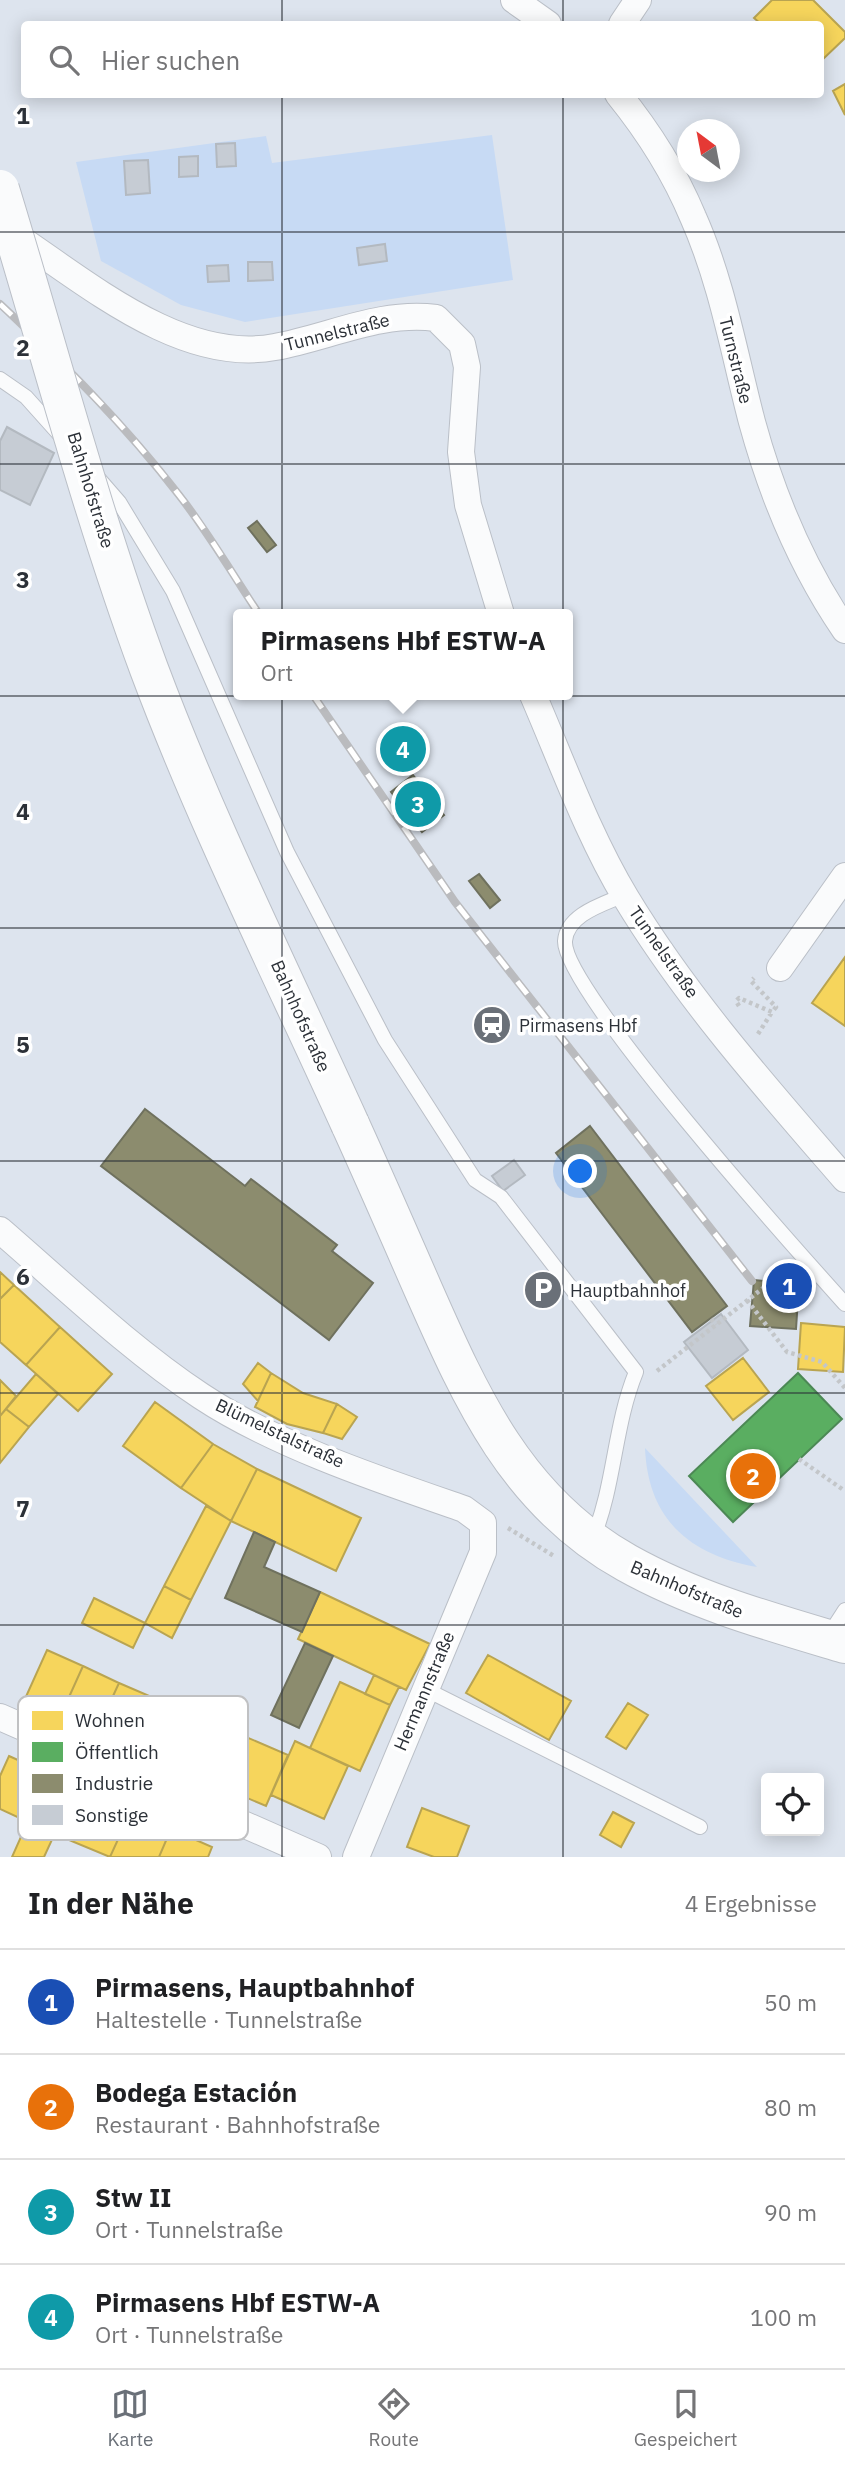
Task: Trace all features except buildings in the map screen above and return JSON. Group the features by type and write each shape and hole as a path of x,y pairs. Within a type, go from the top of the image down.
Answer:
{"street":[{"path":"514,0 544,21"},
{"path":"624,21 638,0"},
{"name":"Turnstraße","path":"621,98 664,162 693,216 717,284 753,424 774,490 797,547 826,602 845,630"},
{"name":"Bahnhofstraße","path":"0,189 119,584 150,671 217,830 462,1379 486,1423 523,1475 564,1517 625,1562 678,1589 748,1615 839,1631"},
{"name":"Tunnelstraße","path":"0,225 134,313 169,333 202,344 239,351 276,347 390,317 436,318 462,344 467,367 461,452 468,505 499,609"},
{"name":"Tunnelstraße","path":"535,700 624,894 666,958 749,1066 845,1179"},
{"path":"780,968 845,876"},
{"name":"Blümelstalstraße","path":"0,1230 140,1350 202,1396 301,1447 464,1509 483,1523"},
{"name":"Hermannstraße","path":"356,1857 483,1552 483,1523"},
{"path":"0,1717 18,1725"},
{"path":"248,1826 318,1857"}],"lane":[{"path":"0,379 26,397 119,502 173,591 287,852 386,1040 475,1180 501,1197 636,1372 618,1424 612,1480 604,1512 592,1540"},
{"path":"624,894 596,907 571,925 565,940 567,957 579,980 652,1078 845,1304"},
{"path":"425,1689 700,1827"}],"path":[{"path":"758,1034 776,1007 751,981 755,977 789,986 792,983 780,968"},
{"path":"743,1012 736,1001 739,998 772,1012"},
{"path":"751,1023 766,1045"},
{"path":"657,1370 767,1285 763,1280"},
{"path":"747,1300 787,1352 822,1362 845,1388"},
{"path":"711,1319 716,1325"},
{"path":"799,1460 845,1491"}],"shaded area":[{"path":"492,135 513,280 245,322 181,305 101,261 76,162 266,136 272,163"},
{"path":"645,1448 757,1567 711,1553 692,1543 677,1530 654,1495"}],"railway":[{"path":"0,304 93,396 158,469 200,524 256,609"},
{"path":"316,700 455,902 752,1281"}],"place":[{"name":"Pirmasens Hbf ESTW-A","path":"403,749"},
{"name":"Stw II","path":"418,804"},
{"name":"Pirmasens Hbf","path":"492,1025"},
{"name":"Pirmasens, Hauptbahnhof","path":"789,1286"},
{"name":"Hauptbahnhof","path":"543,1290"},
{"name":"Bodega Estación","path":"753,1476"}]}
